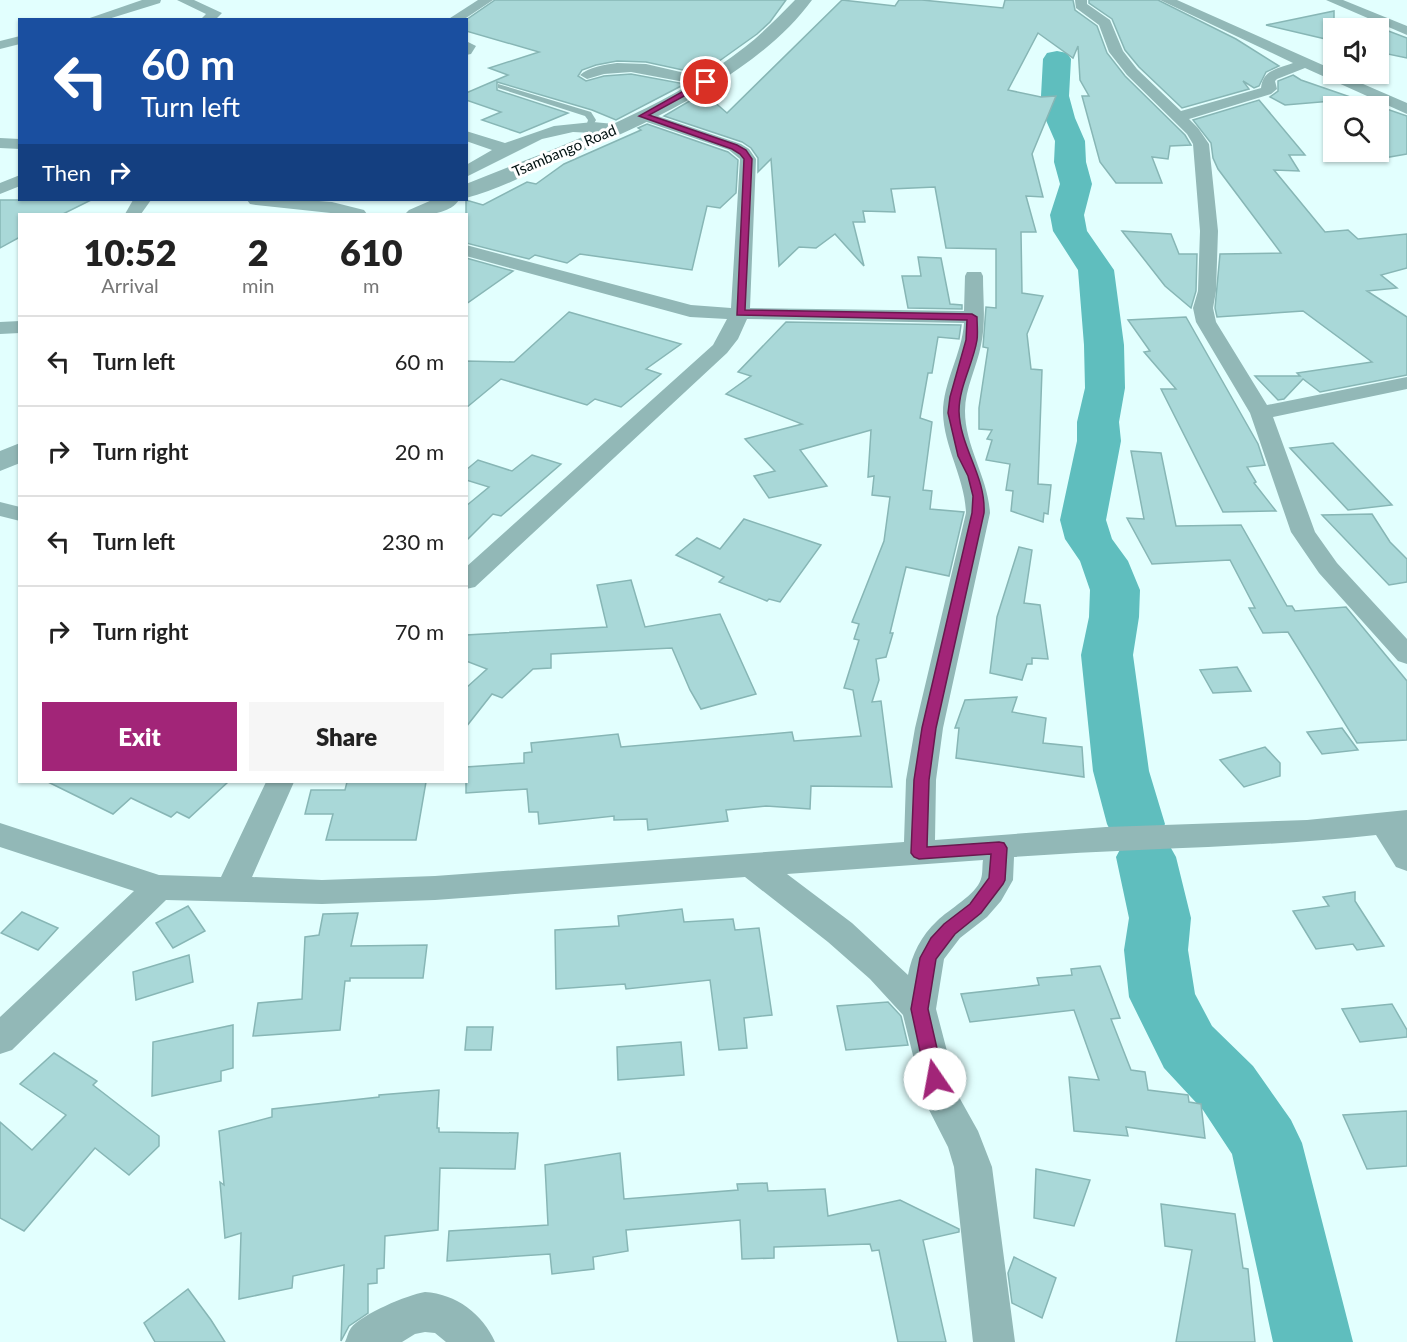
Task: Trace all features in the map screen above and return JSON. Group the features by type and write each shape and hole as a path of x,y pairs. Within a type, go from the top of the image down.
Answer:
{"street":[{"path":"96,18 155,0"},
{"path":"183,0 210,9 215,13 209,18"},
{"path":"456,18 487,0"},
{"name":"Tsambango Road","path":"469,184 614,129 706,82 747,54 804,0"},
{"path":"1081,0 1081,5 1106,23 1116,52 1132,72 1179,117 1202,144 1209,231 1207,291 1203,308 1206,322 1261,413 1303,532 1328,568 1407,655"},
{"path":"1166,0 1407,109"},
{"path":"1332,0 1407,31"},
{"path":"0,45 18,40"},
{"path":"1179,117 1266,91 1270,89 1268,81 1272,76 1306,63"},
{"path":"587,75 604,68 620,66 636,67 706,82"},
{"path":"468,579 720,349 728,339 740,313 748,159 735,147 643,116"},
{"path":"469,184 506,148 545,132 589,125 614,129"},
{"path":"468,137 506,148"},
{"path":"0,143 18,144"},
{"path":"0,189 18,181"},
{"path":"267,201 332,207 354,213"},
{"path":"418,213 447,201"},
{"path":"468,251 690,311 972,317"},
{"path":"919,853 921,780 931,717 978,513 979,496 974,476 964,456 954,413 956,397 972,340 974,276"},
{"path":"0,328 18,327"},
{"path":"1261,413 1407,383"},
{"path":"0,463 18,451"},
{"path":"0,509 18,514"},
{"path":"231,889 280,783"},
{"path":"0,835 159,888 321,892 435,888 1106,839 1306,831 1396,822 1407,859"},
{"path":"994,1342 973,1167 965,1143 942,1100 919,1009 928,958 937,942 949,929 976,908 990,892 997,880 999,848"},
{"path":"752,866 788,890 845,938 902,989 919,1009"},
{"path":"0,1040 159,888"},
{"path":"366,1342 416,1313 431,1311 447,1317 474,1342"}],"lane":[{"path":"501,86 588,114 592,120 589,125"}],"building":[{"path":"495,0 786,0 770,22 757,34 701,74 646,62 617,61 582,70 578,76 586,81 604,76 631,74 685,84 616,120 592,110 497,82 497,90 568,113 520,133 482,120 501,112 468,101 468,92 508,75 489,68 539,52 468,32 468,19"},
{"path":"842,0 895,6 899,0 922,0 1003,8 1005,0 1073,0 1075,10 1097,26 1107,53 1125,76 1185,135 1191,145 1170,146 1168,159 1152,157 1162,183 1116,183 1100,162 1082,96 1089,96 1080,80 1078,46 1073,58 1038,33 1008,90 1041,97 1056,96 1032,154 1043,197 1026,196 1036,232 1021,232 1022,293 1043,296 1027,334 1031,369 1042,370 1038,484 1051,485 1048,514 1044,513 1043,522 1011,511 1013,491 1006,490 1010,464 986,460 992,440 987,439 992,430 979,429 979,408 988,348 983,347 986,307 996,308 996,249 946,248 935,187 891,189 895,212 863,211 865,222 853,222 864,266 835,234 816,248 799,247 779,266 771,159 758,172 758,158 751,148 742,142 664,116 727,79 712,100 727,113"},
{"path":"1089,0 1158,0 1236,39 1279,66 1266,72 1259,86 1254,88 1243,81 1249,89 1182,108 1139,67 1125,50 1112,19 1089,3"},
{"path":"1334,11 1334,18 1323,18 1323,38 1266,25"},
{"path":"1389,31 1407,38 1407,58 1389,54"},
{"path":"1293,75 1347,96 1323,96 1323,102 1285,105 1270,97 1278,91 1278,81"},
{"path":"1259,100 1305,155 1289,155 1299,171 1274,170 1325,232 1348,230 1358,239 1407,234 1407,268 1381,275 1397,288 1367,291 1407,317 1407,375 1320,392 1303,379 1284,399 1278,400 1255,376 1300,376 1297,373 1372,362 1303,311 1217,317 1215,308 1220,254 1281,253 1218,169 1213,158 1211,143 1193,120"},
{"path":"1389,110 1407,116 1407,154 1389,157"},
{"path":"647,124 728,152 738,160 736,193 720,208 707,206 692,270 580,254 567,263 535,255 529,259 468,244 466,201 483,205 527,182 536,184 564,164 641,130 638,128"},
{"path":"0,200 89,201 65,213 18,213 18,238 0,248"},
{"path":"1122,231 1171,234 1179,254 1197,254 1196,291 1191,308 1165,286"},
{"path":"918,257 941,258 950,304 962,305 962,309 908,308 902,276 921,276"},
{"path":"468,259 513,271 468,303"},
{"path":"569,312 681,344 646,369 661,374 621,407 595,399 587,405 501,379 468,406 468,361 514,362"},
{"path":"1186,317 1258,444 1265,465 1247,467 1256,482 1254,483 1276,511 1223,512 1161,389 1176,389 1144,352 1150,351 1128,320"},
{"path":"786,322 961,325 959,339 938,337 932,373 928,373 920,418 932,422 923,490 932,491 930,509 964,512 949,576 906,567 886,657 876,659 879,680 872,702 881,701 892,787 811,786 810,809 766,806 726,810 728,821 648,830 647,819 614,820 614,816 539,824 538,812 529,812 527,789 466,793 468,767 524,763 524,753 532,752 531,743 618,734 621,747 792,732 794,741 861,736 853,690 844,688 859,640 854,639 859,624 852,622 884,541 890,497 872,495 874,476 868,477 871,430 800,450 827,486 769,498 754,476 775,471 745,439 802,424 726,394 751,376 738,372"},
{"path":"1333,443 1392,505 1348,510 1290,448"},
{"path":"1131,451 1161,453 1176,526 1241,525 1287,606 1292,606 1295,611 1346,607 1407,681 1407,740 1357,743 1288,632 1263,633 1249,608 1255,608 1230,560 1152,564 1127,518 1144,519"},
{"path":"532,455 561,464 501,516 493,514 468,539 468,504 489,487 468,481 468,468 478,460 512,471"},
{"path":"1372,514 1390,542 1407,559 1407,582 1389,585 1322,515"},
{"path":"744,519 821,545 780,602 769,599 767,601 719,582 724,577 676,555 697,538 720,549"},
{"path":"1019,547 1032,550 1024,603 1040,605 1048,659 1032,658 1032,664 1027,664 1022,680 990,673 997,617"},
{"path":"631,580 645,627 720,614 756,694 701,709 672,648 551,654 551,668 533,669 502,698 492,694 468,724 468,686 487,669 468,662 468,635 607,627 597,585"},
{"path":"1237,667 1251,691 1213,693 1200,670"},
{"path":"1017,697 1012,712 1046,718 1043,743 1082,747 1084,777 956,758 959,728 955,728 965,700"},
{"path":"1342,728 1358,750 1322,754 1307,732"},
{"path":"1265,747 1280,763 1280,776 1244,787 1220,760"},
{"path":"50,783 227,783 189,818 177,812 171,817 131,798 113,814"},
{"path":"347,783 426,783 416,840 326,840 333,814 305,814 311,790 345,790"},
{"path":"1355,892 1355,901 1384,946 1357,950 1353,944 1316,949 1293,911 1329,906 1323,897"},
{"path":"188,906 205,931 173,948 156,923"},
{"path":"682,909 684,922 733,919 735,930 759,928 772,1015 744,1018 747,1048 719,1050 710,980 626,989 625,984 556,989 555,930 619,926 618,916"},
{"path":"22,912 58,928 38,950 1,933"},
{"path":"358,913 351,946 427,945 423,978 350,978 350,981 345,981 340,1030 253,1036 258,1003 302,999 305,937 319,935 323,914"},
{"path":"189,955 193,982 136,1000 133,972"},
{"path":"1100,966 1120,1018 1111,1019 1131,1070 1145,1072 1148,1090 1188,1095 1189,1102 1201,1104 1205,1138 1126,1127 1128,1136 1074,1131 1069,1077 1099,1080 1074,1010 970,1022 961,994 1039,985 1037,978 1072,975 1071,969"},
{"path":"888,1002 901,1016 908,1045 846,1050 837,1006"},
{"path":"1392,1004 1407,1030 1407,1037 1360,1042 1342,1009"},
{"path":"233,1025 233,1068 221,1071 221,1081 152,1096 153,1042"},
{"path":"467,1027 493,1027 491,1050 465,1050"},
{"path":"681,1042 684,1075 618,1080 617,1047"},
{"path":"54,1053 97,1081 93,1085 159,1136 159,1146 129,1175 95,1148 24,1231 0,1218 0,1122 32,1150 66,1115 20,1084"},
{"path":"439,1090 437,1128 439,1132 518,1133 515,1169 440,1168 438,1230 385,1236 384,1268 377,1269 377,1283 368,1284 368,1313 349,1326 341,1341 344,1265 293,1276 292,1288 239,1299 241,1233 225,1238 220,1182 224,1185 219,1131 272,1117 272,1109 379,1097 379,1095"},
{"path":"1407,1111 1407,1166 1367,1169 1343,1115"},
{"path":"620,1153 624,1199 738,1190 737,1184 767,1183 768,1191 825,1189 828,1216 900,1200 959,1229 959,1232 923,1240 946,1342 898,1342 879,1250 872,1251 870,1244 774,1247 774,1258 742,1259 740,1220 626,1230 628,1251 593,1257 594,1269 552,1274 550,1254 447,1261 449,1231 548,1225 545,1165"},
{"path":"1036,1169 1090,1180 1074,1226 1034,1218"},
{"path":"1161,1204 1235,1214 1243,1268 1248,1269 1255,1342 1176,1342 1192,1250 1165,1246"},
{"path":"1014,1257 1056,1278 1042,1318 1012,1303 1008,1273"},
{"path":"188,1289 225,1342 155,1342 144,1323"}],"waterway":[{"path":"1057,59 1055,96 1060,118 1070,141 1070,162 1076,184 1067,215 1070,231 1096,270 1104,345 1105,388 1098,422 1099,441 1083,520 1089,539 1104,561 1115,590 1114,617 1107,655 1121,771 1136,824"},
{"path":"1146,857 1160,918 1156,950 1162,997 1188,1047 1228,1088 1266,1143 1313,1342"}],"route":[{"path":"706,82 643,116 735,147 748,159 740,313 972,317 972,340 956,397 954,413 964,456 974,476 979,496 978,513 929,728 921,780 919,853 999,848 997,880 990,892 976,908 949,929 937,942 928,958 919,1009 935,1079"}]}
